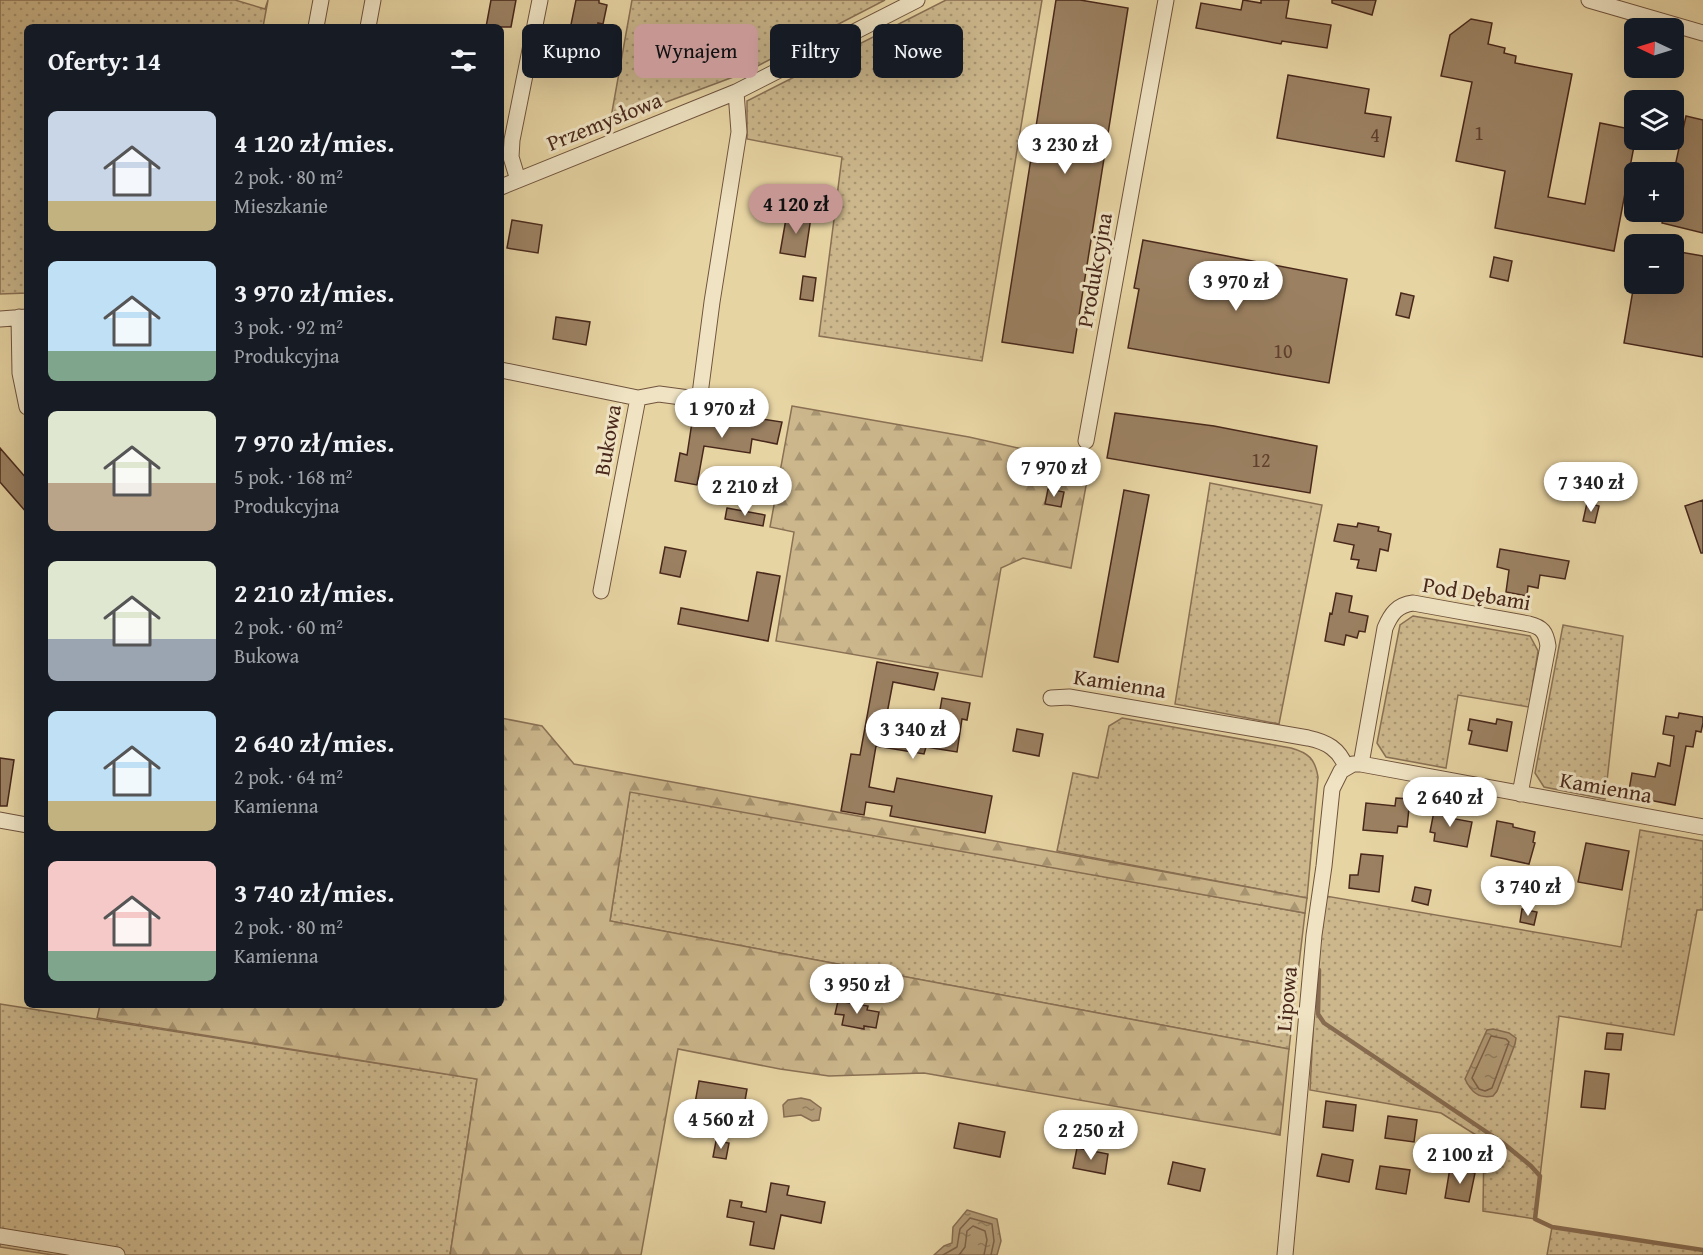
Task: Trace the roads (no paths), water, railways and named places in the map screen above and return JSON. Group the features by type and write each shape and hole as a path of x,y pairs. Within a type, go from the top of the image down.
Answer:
{"street":[{"path":"317,24 321,0"},
{"path":"369,24 373,0"},
{"path":"518,180 511,157 512,140 540,0"},
{"name":"Przemysłowa","path":"504,186 736,92 917,0"},
{"name":"Produkcyjna","path":"1086,441 1166,0"},
{"path":"1589,0 1703,33"},
{"path":"638,398 659,394 689,398 700,394 740,132 736,92"},
{"path":"0,319 23,317 20,373 24,392"},
{"name":"Bukowa","path":"504,371 638,398 602,591"},
{"name":"Pod Dębami","path":"1353,766 1385,628 1397,608 1413,603 1529,624 1541,628 1546,633 1548,646 1520,794"},
{"name":"Kamienna","path":"1051,698 1069,697 1316,739 1334,748 1353,766 1703,827"},
{"name":"Lipowa","path":"1285,1255 1314,935 1332,789 1337,776 1353,766"},
{"path":"0,820 24,824"},
{"path":"0,1236 117,1255"}],"water":[{"path":"1493,1029 1509,1033 1516,1038 1497,1091 1493,1096 1484,1096 1473,1091 1465,1079 1487,1030"},
{"path":"801,1098 810,1100 821,1108 819,1120 812,1121 801,1115 784,1117 783,1105 788,1100"},
{"path":"967,1210 997,1219 1001,1241 997,1255 934,1255 944,1246 952,1243 953,1227"}],"waterway":[{"path":"1319,970 1318,1014 1324,1023 1503,1143 1540,1176 1535,1219 1552,1227 1703,1250"}]}
